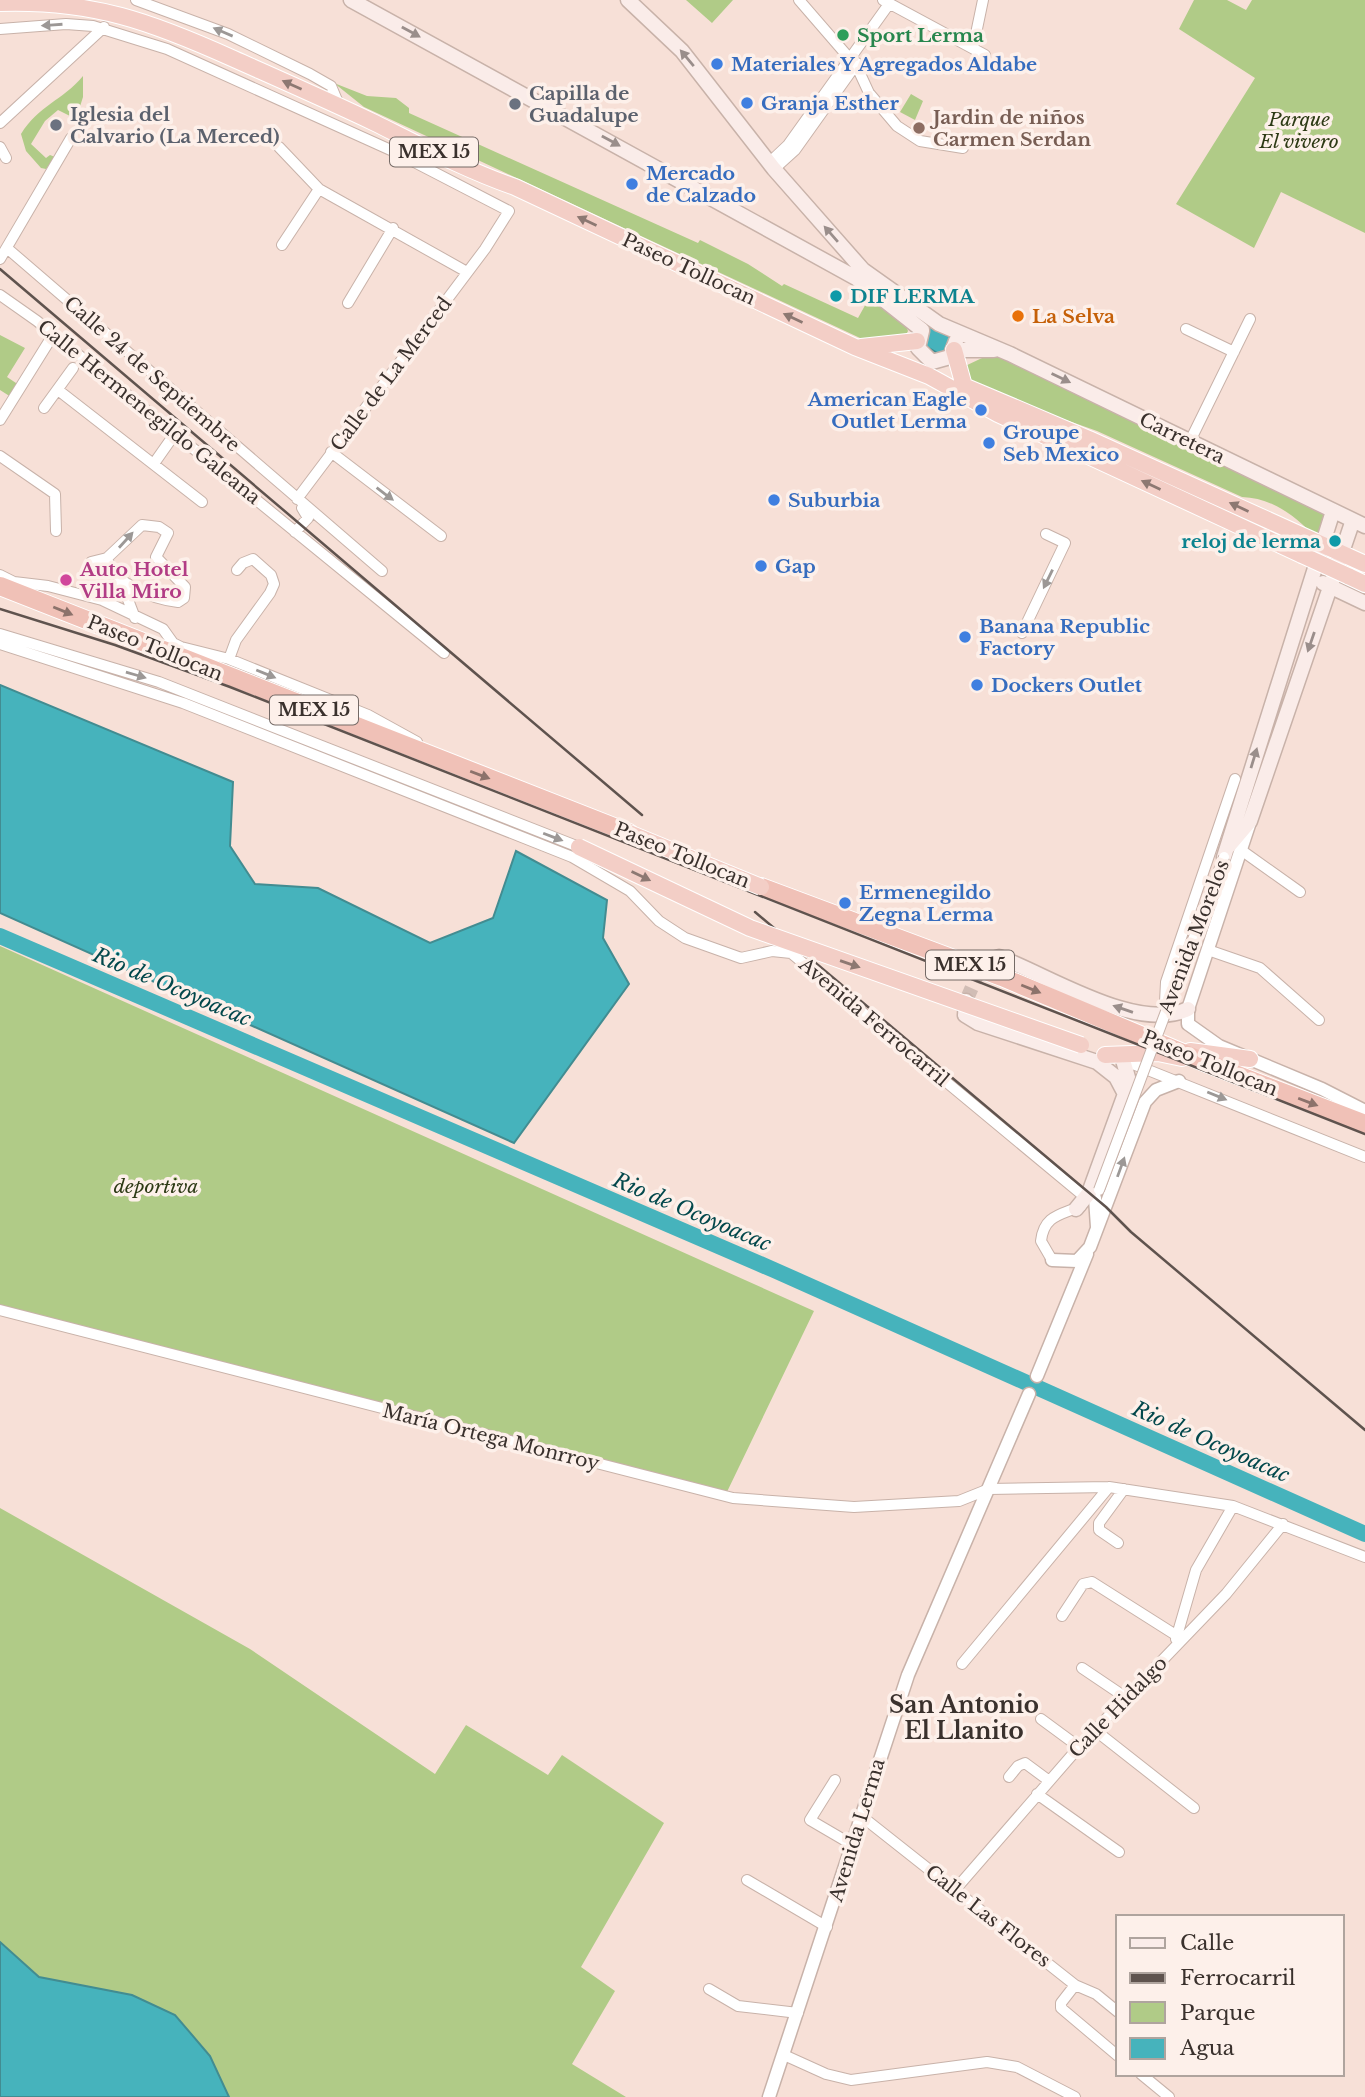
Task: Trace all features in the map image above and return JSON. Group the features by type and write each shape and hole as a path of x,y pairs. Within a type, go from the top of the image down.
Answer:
{"highway":[{"name":"Paseo Tollocan","path":"0,3 60,3 138,18 339,106 855,347 931,366 998,415 1365,584"},
{"path":"855,347 920,335"},
{"path":"973,351 957,358 964,386 1089,439 1365,564"},
{"name":"Paseo Tollocan","path":"0,586 761,887 1002,977 1177,1049 1209,1065 1365,1124"},
{"path":"579,847 750,928 1124,1060"},
{"path":"1177,1049 1229,1059 1250,1059"},
{"path":"1105,1055 1158,1053 1209,1065"}],"main road":[{"path":"351,0 859,274"},
{"path":"628,0 682,51 859,274 920,335"},
{"name":"Carretera","path":"859,274 944,326 1359,523"},
{"path":"944,326 956,342 957,358 950,357 931,366 918,348 920,335 944,326"},
{"path":"973,351 999,350"},
{"name":"Avenida Morelos","path":"1231,851 1333,511"},
{"path":"1231,851 1250,821 1341,554 1359,523"},
{"path":"1312,579 1365,603"},
{"path":"1306,600 1323,605"},
{"path":"984,962 999,957 1139,1014 1158,1017 1185,1011"},
{"path":"966,1001 965,1015 978,1023 1097,1062 1116,1077 1125,1094"},
{"path":"1089,1199 1129,1081 1124,1060"}],"street":[{"path":"136,0 228,34 310,74 331,86 339,106"},
{"path":"799,0 854,63 869,93 900,129 920,141 963,148"},
{"path":"973,48 983,0"},
{"path":"773,165 791,148 854,63 860,44 886,2 985,55"},
{"path":"0,29 66,24 104,27"},
{"path":"0,122 104,27"},
{"name":"Calle de La Merced","path":"104,27 208,67 395,152 509,211 485,249 296,499"},
{"path":"3,255 28,206 58,164 71,138"},
{"path":"0,147 6,158"},
{"path":"279,147 319,189 393,228 467,272"},
{"path":"282,245 319,189"},
{"path":"348,303 393,228"},
{"name":"Calle 24 de Septiembre","path":"3,255 382,571"},
{"name":"Calle Hermenegildo Galeana","path":"0,295 53,335 444,653"},
{"path":"1190,441 1250,319"},
{"path":"1186,329 1234,352"},
{"path":"0,420 53,335"},
{"path":"931,366 964,386"},
{"path":"44,408 73,368"},
{"path":"58,390 155,462 159,469 202,502"},
{"path":"155,462 174,435"},
{"path":"331,452 441,536"},
{"path":"0,456 55,494 56,531"},
{"path":"295,532 308,518 296,499"},
{"path":"91,562 107,558 142,525 159,527 168,533 156,557 185,587 184,598 178,602 164,600 125,582 113,571 107,558"},
{"path":"1022,633 1065,543 1046,534"},
{"path":"229,659 236,640 274,584 271,575 253,559 243,563 237,570"},
{"path":"0,575 14,582 48,586 102,600 163,629 173,643 181,647 229,659 368,715 420,743 433,757"},
{"path":"102,600 113,595 125,582"},
{"path":"125,582 135,618"},
{"path":"0,634 159,682 579,847"},
{"name":"Avenida Ferrocarril","path":"0,644 160,694 411,791 572,858 643,901 659,921 707,948 741,958 772,951 791,953 1089,1199"},
{"path":"1185,1011 1172,1010 1166,1002 1166,982 1235,779"},
{"path":"1231,851 1300,892"},
{"name":"Avenida Morelos","path":"1231,851 1208,950 1185,1011 1188,1024 1194,1031 1219,1046 1365,1111"},
{"name":"Avenida Morelos","path":"1089,1199 1231,851"},
{"path":"1208,950 1260,968 1319,1020"},
{"path":"1124,1060 1365,1157"},
{"path":"989,1489 1097,1231 1145,1102 1156,1090 1179,1081"},
{"path":"1073,1286 1068,1270 1052,1260 1044,1250 1043,1231 1054,1216 1089,1199 1097,1231"},
{"path":"1052,1260 1077,1261 1090,1247"},
{"name":"María Ortega Monrroy","path":"0,1310 733,1498 854,1507 959,1501 989,1489 1109,1487 1233,1506 1365,1557"},
{"path":"962,1664 1109,1487"},
{"name":"Avenida Lerma","path":"769,2097 908,1675 989,1489"},
{"path":"1118,1543 1098,1530 1099,1523 1124,1489"},
{"path":"1062,1616 1083,1584 1092,1582 1178,1640 1196,1570 1233,1506"},
{"name":"Calle Hidalgo","path":"954,1891 1048,1780 1128,1699 1178,1640 1226,1594 1283,1524"},
{"path":"1082,1668 1128,1699"},
{"path":"1041,1719 1079,1747"},
{"path":"1096,1731 1194,1808"},
{"path":"1009,1777 1017,1766 1025,1763 1048,1780"},
{"path":"835,1780 810,1820 851,1844"},
{"path":"1037,1794 1119,1852"},
{"name":"Calle Las Flores","path":"860,1815 1075,1985 1096,1994 1116,2010"},
{"path":"747,1880 827,1927"},
{"path":"1075,1985 1061,2003 1061,2008 1116,2054"},
{"path":"709,1989 738,2006 798,2013"},
{"path":"783,2055 826,2074 851,2080 988,2062 1017,2067 1075,2097"},
{"path":"1143,2076 1168,2097"}],"green space":[{"path":"686,0 733,0 712,23"},
{"name":"Parque El vivero","path":"1194,0 1227,0 1246,10 1252,0 1365,0 1365,233 1281,192 1254,248 1176,204 1255,78 1179,29"},
{"path":"83,76 83,97 76,119 58,110 45,121 31,144 46,158 50,155 55,157 46,169 41,168 26,151 21,134 35,116"},
{"path":"334,83 367,96 396,98 409,108 409,113 698,243 700,240 748,264 782,286 784,284 858,318 868,300 904,321 908,331 904,339 875,345 364,107"},
{"path":"911,94 923,101 915,120 900,112"},
{"path":"0,335 25,348 7,377 19,385 11,397 0,390"},
{"path":"999,350 1335,512 1323,546 1297,520 1277,506 1242,497 1097,431 973,387 963,367"},
{"name":"deportiva","path":"0,946 814,1311 725,1496 0,1306"},
{"path":"0,1508 250,1649 435,1774 466,1725 548,1775 562,1755 664,1823 581,1967 615,1991 572,2064 626,2097 229,2097 132,1995 39,1977 0,1942"}],"water":[{"path":"932,327 950,337 948,351 939,354 924,345 928,328"},
{"path":"0,685 233,782 230,846 255,884 318,888 430,943 493,918 516,851 607,900 603,938 629,984 514,1143 0,913"},
{"path":"0,1942 39,1977 132,1995 175,2015 210,2056 229,2097 0,2097"}],"waterway":[{"name":"Rio de Ocoyoacac","path":"0,936 774,1270 1365,1534"}],"tunnel":[{"path":"966,1001 983,962"}],"railway":[{"path":"0,269 642,815"},
{"path":"0,609 115,645 230,687 1365,1134"},
{"path":"755,912 1106,1207 1131,1232 1365,1430"}],"place":[{"name":"Sport Lerma","path":"843,35"},
{"name":"Materiales Y Agregados Aldabe","path":"717,64"},
{"name":"Granja Esther","path":"747,103"},
{"name":"Capilla de Guadalupe","path":"515,104"},
{"name":"Iglesia del Calvario (La Merced)","path":"56,125"},
{"name":"Jardin de niños Carmen Serdan","path":"919,128"},
{"name":"Mercado de Calzado","path":"632,184"},
{"name":"DIF LERMA","path":"836,296"},
{"name":"La Selva","path":"1018,316"},
{"name":"American Eagle Outlet Lerma","path":"981,410"},
{"name":"Groupe Seb Mexico","path":"989,443"},
{"name":"Suburbia","path":"774,500"},
{"name":"reloj de lerma","path":"1335,541"},
{"name":"Gap","path":"761,566"},
{"name":"Auto Hotel Villa Miro","path":"66,580"},
{"name":"Banana Republic Factory","path":"965,637"},
{"name":"Dockers Outlet","path":"977,685"},
{"name":"Ermenegildo Zegna Lerma","path":"845,903"}],"district":[{"name":"San Antonio El Llanito","path":"964,1718"}]}
